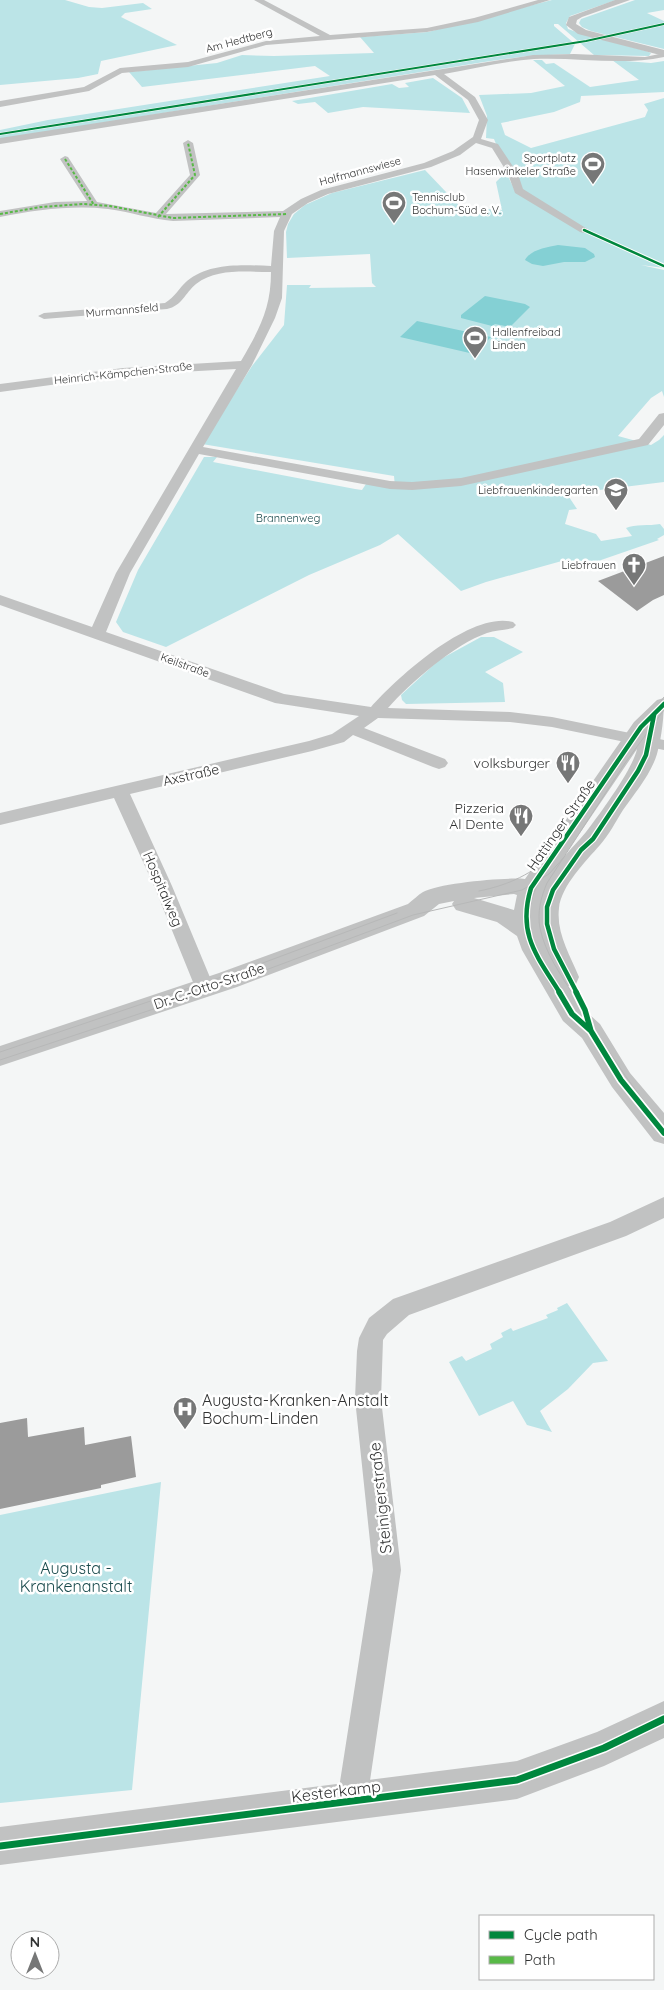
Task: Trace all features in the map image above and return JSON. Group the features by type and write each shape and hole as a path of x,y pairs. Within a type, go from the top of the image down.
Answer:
{"street":[{"path":"258,0 329,38"},
{"name":"Am Hedtberg","path":"0,104 86,89 115,73 128,69 188,64 266,43 399,34 445,27 546,0"},
{"path":"625,0 572,19 572,27 589,34 664,54"},
{"path":"0,141 538,56 645,59 664,54"},
{"path":"436,72 464,90 478,107 482,115 482,126 481,134 475,140"},
{"path":"475,140 489,142 494,146 513,174 519,191 584,230"},
{"name":"Halfmannswiese","path":"287,214 313,196 424,166 462,151 475,140"},
{"path":"158,217 195,175 188,143"},
{"path":"65,159 94,205"},
{"path":"0,214 41,208 94,205 112,206 158,217 187,219 287,214"},
{"path":"97,634 124,573 265,330 276,297 278,231 287,214"},
{"name":"Murmannsfeld","path":"44,316 167,306 182,296 192,282 207,274 232,269 277,269"},
{"name":"Heinrich-Kämpchen-Straße","path":"0,388 116,372 207,365 246,365"},
{"path":"195,449 390,485 439,485 461,482 643,442 664,417"},
{"name":"Keilstraße","path":"0,600 281,699 375,713 510,717 552,722 649,742"},
{"path":"375,713 399,686 445,650 484,629 508,625"},
{"path":"591,1031 572,1014 534,950 527,932 526,906 538,891 593,839 614,809 646,755 659,709"},
{"name":"Axstraße","path":"0,819 312,746 338,738 375,713"},
{"path":"352,729 439,764"},
{"name":"Hospitalweg","path":"120,791 204,987"},
{"name":"Dr.-C.-Otto-Straße","path":"0,1056 204,987 416,910 432,897 496,886 538,891"},
{"path":"538,891 547,907 546,916 550,938 585,1010 591,1031 621,1080 664,1134"},
{"name":"Dr.-C.-Otto-Straße","path":"416,910 438,910 538,891"},
{"name":"Dr.-C.-Otto-Straße","path":"464,904 508,916 527,932"},
{"name":"Steinigerstraße","path":"352,1801 387,1570 368,1399 371,1338 378,1326 401,1307 618,1229 664,1208"},
{"name":"Kesterkamp","path":"0,1846 516,1780 604,1748 664,1720"}],"green space":[{"path":"0,0 65,0 89,7 102,8 143,3 152,9 125,13 121,17 177,45 101,61 98,74 78,78 0,85"},
{"path":"552,0 616,0 570,16 566,23 568,29 651,53 649,56 594,55 558,24 554,24 575,44 570,54 527,56 484,62 0,139 0,130 48,120 330,76 315,66 142,87 129,72 217,63 242,55 374,53 360,37 428,32"},
{"path":"635,0 664,0 664,10 647,13 664,21 664,49 591,31 582,27 579,23 581,19"},
{"name":"Brannenweg","path":"533,60 542,60 546,64 554,63 590,87 639,80 612,60 651,63 664,61 664,92 581,96 580,102 554,112 501,123 505,135 531,148 645,117 648,110 644,104 664,98 664,268 641,265 664,270 664,397 662,391 651,398 618,436 651,445 664,435 664,482 567,494 577,509 569,510 565,524 596,534 601,541 632,536 626,528 638,526 660,524 664,529 664,535 657,539 659,540 578,568 569,559 486,582 461,591 398,534 380,545 309,575 166,647 123,632 116,622 138,570 204,457 217,457 213,462 355,489 362,490 366,484 395,487 394,476 202,444 252,366 284,325 287,285 311,285 309,288 376,287 372,283 370,254 287,258 286,232 294,214 305,205 332,193 425,170 468,215 472,215 476,208 502,210 496,182 506,172 515,191 494,139 486,138 487,116 479,95 531,93 565,86"},
{"path":"433,78 462,98 470,113 363,107 328,113 315,102 298,104 292,101 392,84 399,88 409,87 405,83"},
{"path":"481,637 494,637 523,652 485,672 503,683 505,702 406,704 402,700 401,695 439,660"},
{"path":"567,1303 608,1361 593,1363 568,1389 540,1411 552,1432 527,1425 513,1401 479,1416 449,1362 462,1356 466,1361 492,1349 490,1344 503,1337 501,1333 511,1328 513,1331 548,1318 546,1315 558,1310 557,1308"},
{"name":"Augusta - Krankenanstalt","path":"161,1482 132,1790 0,1803 0,1515"}],"water":[{"path":"558,245 585,248 594,254 595,257 585,262 564,262 543,266 532,264 525,260 535,251"},
{"path":"485,296 525,304 530,307 510,327 495,324 492,326 461,318 461,315"},
{"path":"417,321 491,337 474,354 400,337"}],"building":[{"name":"Liebfrauen","path":"664,556 664,595 637,611 598,581"},
{"path":"27,1418 28,1437 84,1427 85,1445 131,1436 136,1477 101,1485 101,1488 0,1509 0,1423"}],"tram line":[{"path":"552,859 641,727 664,697"},
{"path":"563,858 625,763 664,710"},
{"path":"479,891 520,878 538,867 555,853"},
{"path":"0,1060 223,986 413,915 522,890 549,874 563,858"},
{"path":"563,858 547,883 541,899 539,916 542,937 559,972 595,1030 664,1126"},
{"path":"539,881 532,897 529,921 535,947 609,1067 664,1140"},
{"path":"0,1052 260,964 397,913"}],"marked path":[{"path":"158,217 195,175 188,143"},
{"path":"65,159 94,205"},
{"path":"0,214 69,204 110,206 173,218 287,214"}],"cycle path":[{"path":"0,134 586,41 664,24"},
{"path":"584,230 664,266"},
{"name":"Hattinger Straße","path":"664,704 641,727 531,888 526,905 527,932 534,950 572,1014 591,1031 621,1080 664,1133"},
{"path":"591,1031 585,1010 554,949 547,924 547,907 553,890 581,850 593,839 638,771 646,755 654,715"},
{"path":"0,1846 517,1780 604,1748 664,1719"}],"place":[{"name":"Sportplatz Hasenwinkeler Straße","path":"593,185"},
{"name":"Tennisclub Bochum-Süd e. V.","path":"394,224"},
{"name":"Hallenfreibad Linden","path":"475,359"},
{"name":"Liebfrauenkindergarten","path":"616,511"},
{"name":"Liebfrauen","path":"634,586"},
{"name":"volksburger","path":"568,784"},
{"name":"Pizzeria Al Dente","path":"521,837"},
{"name":"Augusta-Kranken-Anstalt Bochum-Linden","path":"185,1430"}]}
